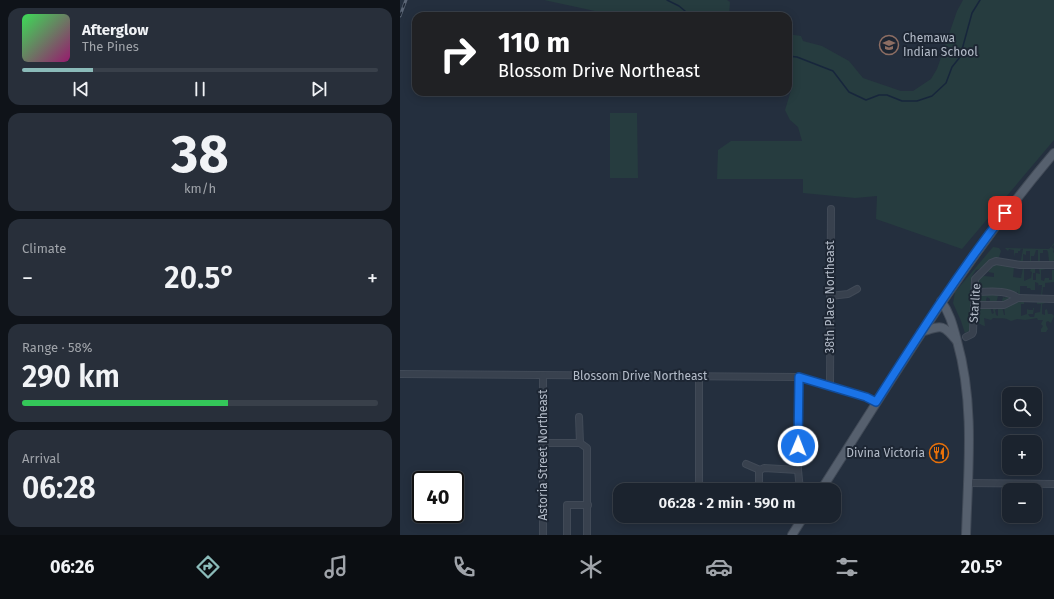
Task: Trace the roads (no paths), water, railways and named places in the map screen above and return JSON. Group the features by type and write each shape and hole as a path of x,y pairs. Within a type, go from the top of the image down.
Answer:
{"main road":[{"path":"825,483 941,301 981,245 1054,153"},
{"path":"941,301 949,314 958,343 967,391 969,414 966,535"},
{"path":"921,332 943,327 958,343"},
{"path":"792,535 800,523"}],"street":[{"name":"38th Place Northeast","path":"830,209 830,385"},
{"name":"Starlite","path":"966,337 973,332 975,279 992,263 996,261 1020,265 1054,265"},
{"path":"830,296 842,295 858,290"},
{"path":"975,292 1003,292 1010,293 1018,298"},
{"path":"974,306 1004,305 1018,298 1054,299"},
{"name":"Blossom Drive Northeast","path":"400,374 799,377 830,385 866,397 876,402"},
{"name":"Astoria Street Northeast","path":"543,375 543,535"},
{"path":"699,483 700,376"},
{"path":"799,377 798,470 799,483"},
{"path":"579,417 580,443"},
{"path":"544,445 548,443 580,443 587,448 588,535"},
{"path":"746,464 760,470 764,468 798,470"},
{"path":"758,483 760,470"},
{"path":"968,483 1054,484"},
{"path":"567,535 567,505 588,505"}],"waterway":[{"path":"667,0 679,6 686,12"},
{"path":"792,56 833,71 849,92 866,100 879,95 887,95 902,101 917,101 932,96 946,83 952,67 960,57 972,13 980,0"}],"railway":[{"path":"400,16 406,0"}],"place":[{"name":"Chemawa Indian School","path":"889,45"},
{"name":"Divina Victoria","path":"939,453"}]}
